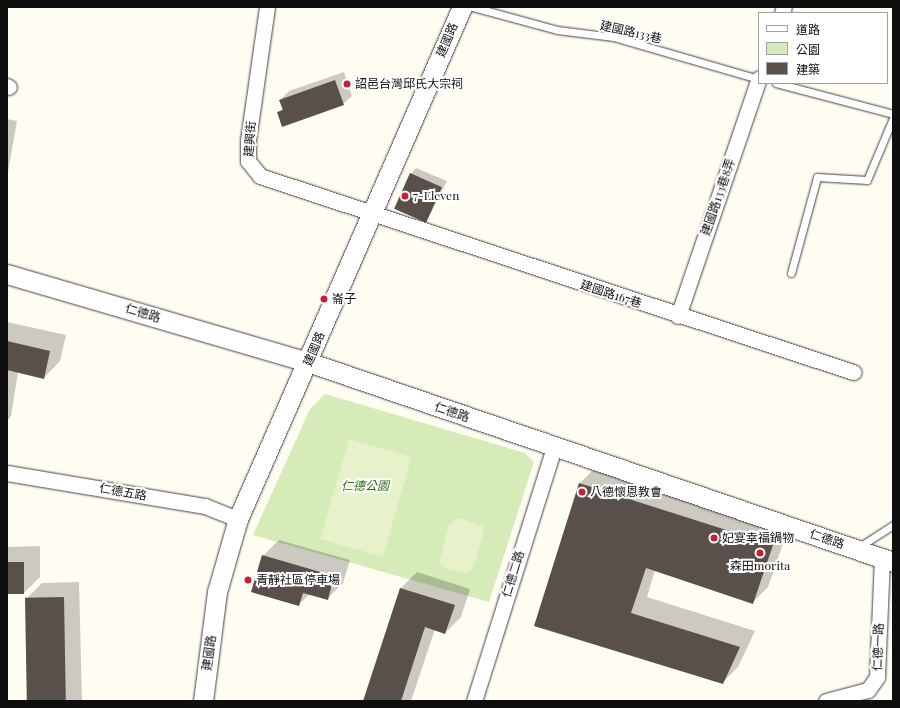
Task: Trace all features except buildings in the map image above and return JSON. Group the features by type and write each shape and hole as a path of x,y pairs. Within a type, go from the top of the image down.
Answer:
{"street":[{"name":"建興街","path":"267,7 248,141 251,168 260,176 370,213"},
{"name":"建國路","path":"203,701 217,592 238,519 308,362 370,213 462,7"},
{"name":"建國路133巷8弄","path":"678,316 758,82"},
{"name":"建國路167巷","path":"370,213 678,316 852,372"},
{"name":"仁德路","path":"7,274 308,362 888,560"},
{"name":"仁德二路","path":"474,701 554,447"},
{"name":"仁德五路","path":"7,473 205,506 238,519"},
{"name":"仁德一路","path":"826,701 868,690 877,677 888,560"}],"lane":[{"name":"建國路133巷","path":"473,7 557,30 614,37 758,79"},
{"path":"780,84 893,114"},
{"path":"791,273 817,177 867,180 893,118"},
{"path":"856,549 893,525"}],"green space":[{"name":"仁德公園","path":"325,394 525,453 534,462 489,602 253,535 310,409"},
{"path":"349,439 411,457 383,557 320,539"},
{"path":"459,518 483,526 484,531 473,569 465,573 442,567 439,563 449,524"}],"place":[{"name":"詔邑台灣邱氏大宗祠","path":"347,84"},
{"name":"7-Eleven","path":"405,196"},
{"name":"崙子","path":"324,299"},
{"name":"八德懷恩教會","path":"582,492"},
{"name":"妃宴幸福鍋物","path":"714,538"},
{"name":"森田morita","path":"760,553"},
{"name":"青靜社區停車場","path":"248,580"}]}
